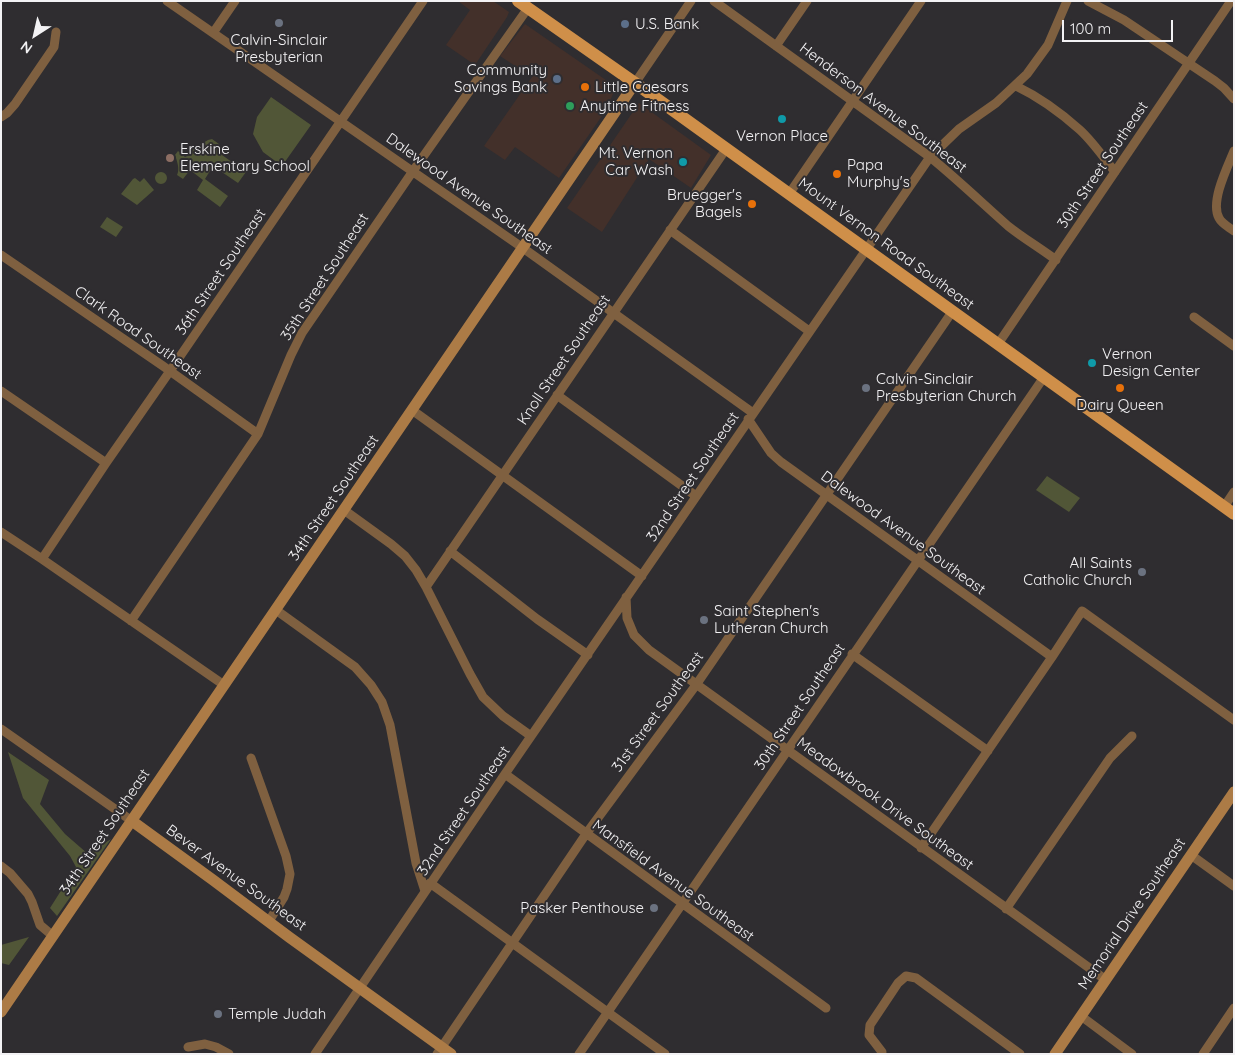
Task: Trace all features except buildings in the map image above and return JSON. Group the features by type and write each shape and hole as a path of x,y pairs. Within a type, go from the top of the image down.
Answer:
{"main road":[{"name":"Mount Vernon Road Southeast","path":"523,5 635,83 1229,511"}],"street":[{"name":"Dalewood Avenue Southeast","path":"167,1 413,171 613,313 751,416 771,453 780,462 1052,657"},
{"path":"213,33 235,1"},
{"name":"36th Street Southeast","path":"42,559 423,1"},
{"name":"34th Street Southeast","path":"1,1012 691,1"},
{"name":"Henderson Avenue Southeast","path":"714,1 930,157 1011,228 1056,260"},
{"path":"776,46 807,1"},
{"path":"789,194 921,1"},
{"name":"32nd Street Southeast","path":"315,1054 626,597 930,157 959,129 996,103 1028,74 1048,45 1067,1"},
{"path":"1088,1 1124,20 1220,84 1234,99"},
{"name":"30th Street Southeast","path":"998,344 1232,1"},
{"name":"35th Street Southeast","path":"131,621 258,434 302,333 413,171 523,5"},
{"path":"1,117 15,104 54,47 56,32"},
{"path":"1016,86 1045,102 1081,131 1115,172"},
{"name":"Knoll Street Southeast","path":"426,587 726,149"},
{"path":"1234,152 1217,195 1216,203 1216,212 1220,220 1234,231"},
{"path":"670,230 809,331"},
{"name":"Clark Road Southeast","path":"1,254 258,434"},
{"name":"31st Street Southeast","path":"443,1052 512,942 586,834 696,685 952,312"},
{"path":"1194,317 1234,346"},
{"name":"30th Street Southeast","path":"579,1054 1044,377"},
{"path":"1,392 106,463"},
{"path":"557,395 696,496"},
{"path":"412,410 642,576"},
{"path":"1229,511 1234,492"},
{"path":"344,510 405,556 426,587 483,697 502,716 531,736"},
{"path":"1,532 224,685"},
{"path":"450,551 537,619 588,655"},
{"name":"Meadowbrook Drive Southeast","path":"626,597 628,618 634,635 649,650 1106,980"},
{"path":"276,610 355,667 371,685 382,702 390,725 416,863 428,887 512,942 665,1054"},
{"path":"921,848 1082,611 1234,720"},
{"path":"852,654 988,752"},
{"name":"Bever Avenue Southeast","path":"1,729 132,821 269,921 443,1052"},
{"path":"1006,909 1110,758 1132,736"},
{"path":"252,758 286,856 290,874 284,897 269,921"},
{"name":"Mansfield Avenue Southeast","path":"505,774 826,1008"},
{"name":"Memorial Drive Southeast","path":"1055,1054 1234,792"},
{"path":"1191,855 1234,886"},
{"path":"1,866 10,873 28,894 40,925 52,936"},
{"path":"882,1052 869,1035 870,1025 898,983 906,976 916,978 1020,1054"},
{"path":"1203,1054 1234,1008"},
{"path":"1080,1016 1132,1054"},
{"path":"188,1046 205,1044 229,1054"}],"shaded area":[{"path":"458,1 493,1 509,12 475,65 446,45 470,10"},
{"path":"525,24 616,87 606,110 559,178 515,147 505,160 484,146 532,77 500,56"},
{"path":"639,103 711,155 691,188 649,159 602,232 567,208"}],"green space":[{"path":"271,97 311,125 282,166 263,152 253,134 257,117"},
{"path":"212,139 219,144 222,155 246,172 238,183 213,166 205,179 228,196 220,207 197,190 203,180 190,170 183,179 177,175 178,168 175,155 178,151 185,157 192,154 193,149"},
{"path":"163,172 166,173 166,183 159,184 156,183 155,176 156,173"},
{"path":"135,178 140,182 144,178 154,190 137,205 121,194"},
{"path":"107,217 123,227 116,237 100,227"},
{"path":"1047,476 1080,498 1069,512 1036,490"},
{"path":"8,752 49,780 40,804 65,834 88,854 111,839 57,916 50,908 76,867 70,856 23,798"},
{"path":"29,937 9,965 1,963 1,945"}],"place":[{"name":"Calvin-Sinclair Presbyterian","path":"279,23"},
{"name":"U.S. Bank","path":"625,24"},
{"name":"Community Savings Bank","path":"557,79"},
{"name":"Little Caesars","path":"585,87"},
{"name":"Anytime Fitness","path":"570,106"},
{"name":"Vernon Place","path":"782,119"},
{"name":"Erskine Elementary School","path":"170,158"},
{"name":"Mt. Vernon Car Wash","path":"683,162"},
{"name":"Papa Murphy's","path":"837,174"},
{"name":"Bruegger's Bagels","path":"752,204"},
{"name":"Vernon Design Center","path":"1092,363"},
{"name":"Calvin-Sinclair Presbyterian Church","path":"866,388"},
{"name":"Dairy Queen","path":"1120,388"},
{"name":"All Saints Catholic Church","path":"1142,572"},
{"name":"Saint Stephen's Lutheran Church","path":"704,620"},
{"name":"Pasker Penthouse","path":"654,908"},
{"name":"Temple Judah","path":"218,1014"}]}
